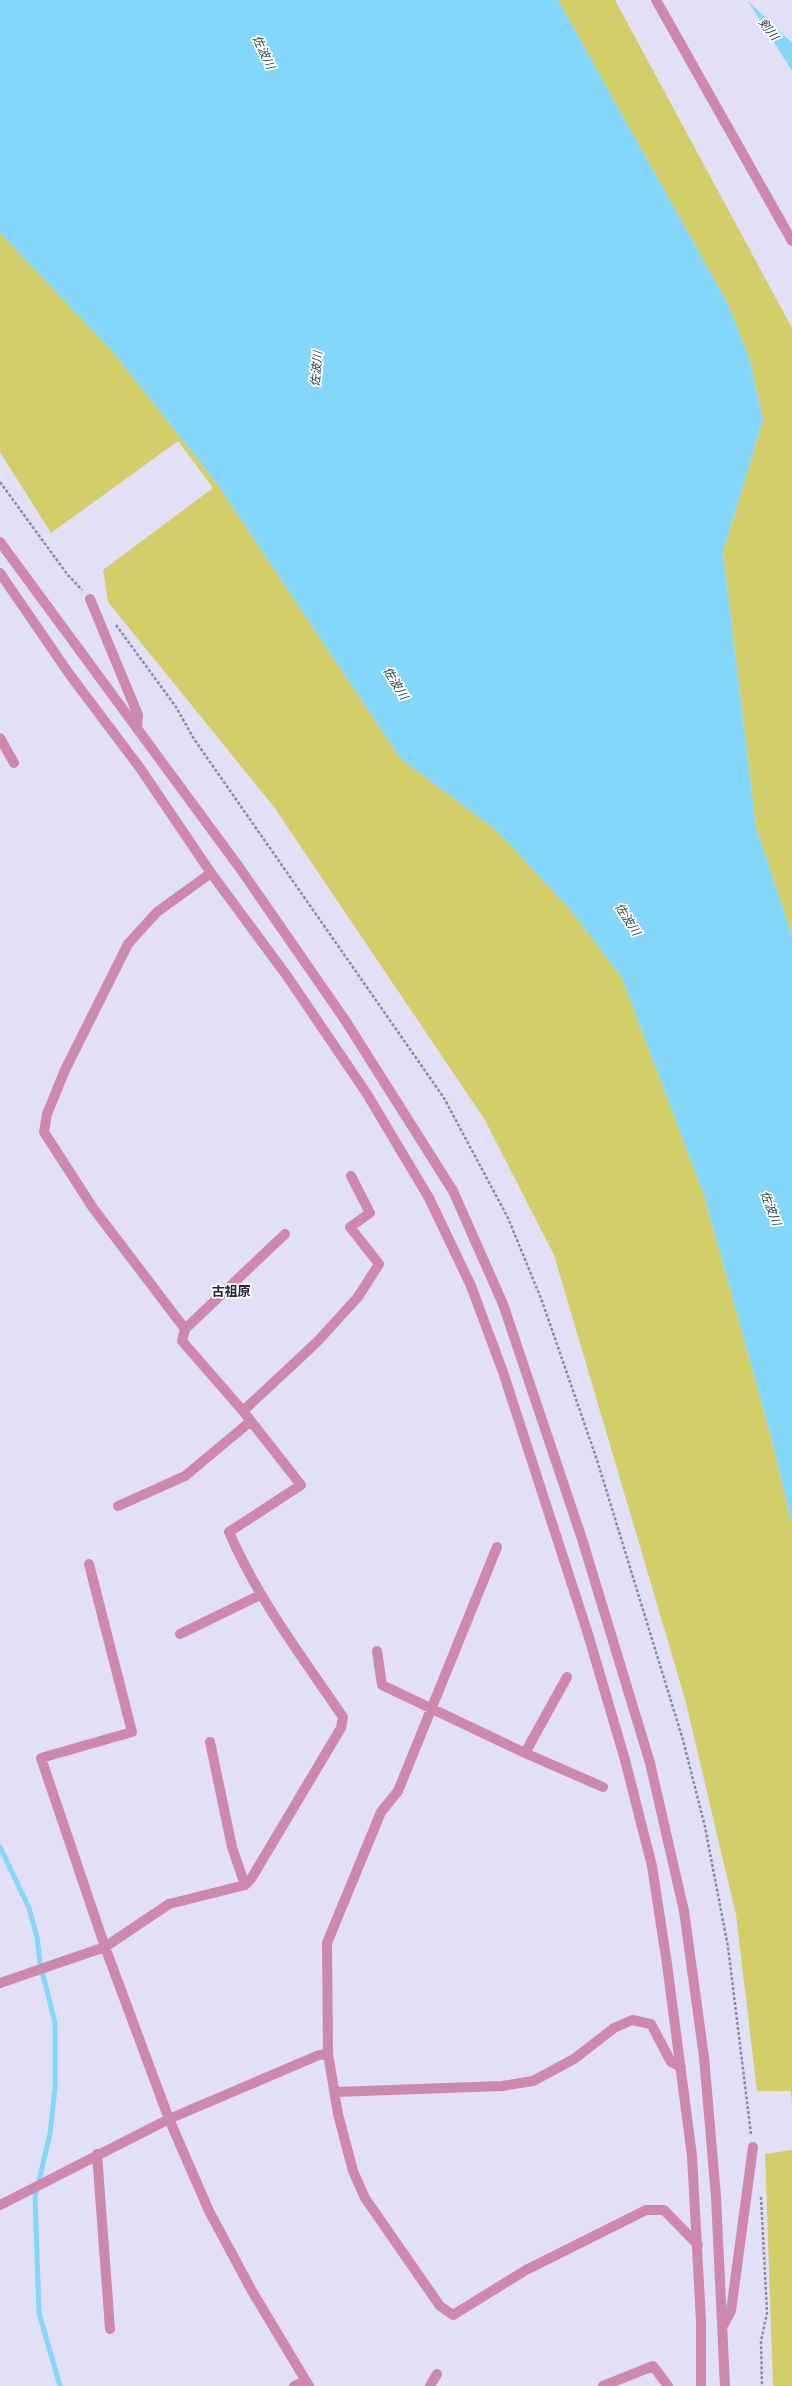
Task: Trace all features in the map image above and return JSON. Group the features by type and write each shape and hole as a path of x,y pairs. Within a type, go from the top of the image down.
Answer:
{"street":[{"path":"656,0 792,241"},
{"path":"0,542 243,874 345,1020 405,1112 453,1191 503,1304 583,1542 650,1763 684,1911 704,2057 716,2197 724,2324 725,2386"},
{"path":"0,573 70,675 140,768 211,873 287,976 367,1094 429,1198 471,1286 503,1372 583,1619 625,1760 652,1866 692,2156 701,2321 701,2386"},
{"path":"90,599 138,715 137,729"},
{"path":"0,738 14,763"},
{"path":"185,1328 93,1208 44,1132 47,1114 65,1070 128,944 157,912 211,873"},
{"path":"243,1411 317,1342 358,1297 379,1264 350,1227 370,1213 352,1176"},
{"path":"0,1983 105,1947 170,1904 245,1885 251,1879 341,1728 343,1717 260,1595 245,1568 229,1532 301,1485 252,1421 182,1341 185,1328 285,1234"},
{"path":"118,1506 185,1476 252,1421"},
{"path":"497,1547 398,1791 382,1812 339,1909 327,1943 328,2054 338,2114 353,2171 365,2198 440,2306 453,2316 526,2270 646,2210 664,2210 698,2245"},
{"path":"89,1564 132,1732 41,1758 105,1947 170,2119 209,2212 307,2383 294,2386"},
{"path":"180,1634 260,1595"},
{"path":"377,1651 382,1685 525,1753 603,1787"},
{"path":"525,1753 567,1677"},
{"path":"210,1742 232,1847 245,1885"},
{"path":"335,2092 502,2086 533,2081 574,2059 614,2028 632,2020 651,2024 671,2062 681,2068"},
{"path":"0,2205 97,2154 170,2119 319,2055 328,2054"},
{"path":"724,2324 731,2311 753,2147"},
{"path":"97,2154 110,2329"},
{"path":"602,2386 653,2366 668,2386"},
{"path":"430,2386 437,2374"}],"shaded area":[{"path":"558,0 615,0 792,328 792,935 756,827 723,552 763,420 749,357 728,304"},
{"path":"0,233 112,351 218,485 401,759 497,831 569,908 622,978 704,1195 770,1433 792,1523 792,2105 791,2091 757,2091 736,1915 685,1699 554,1255 485,1120 274,807 108,602 103,570 213,488 178,441 51,533 0,452"},
{"path":"792,2150 792,2386 773,2386 765,2154"}],"water":[{"name":"佐波川","path":"0,0 558,0 728,304 749,357 763,420 723,552 756,827 792,935 792,1523 770,1433 704,1195 622,978 569,908 497,831 401,759 218,485 112,351 0,233"},
{"name":"剣川","path":"748,1 792,43 792,71"}],"waterway":[{"path":"0,1847 29,1908 37,1937 40,1963 55,2023 55,2088 50,2134 35,2197 39,2313 60,2386"}],"district":[{"name":"古祖原","path":"231,1291"}]}
